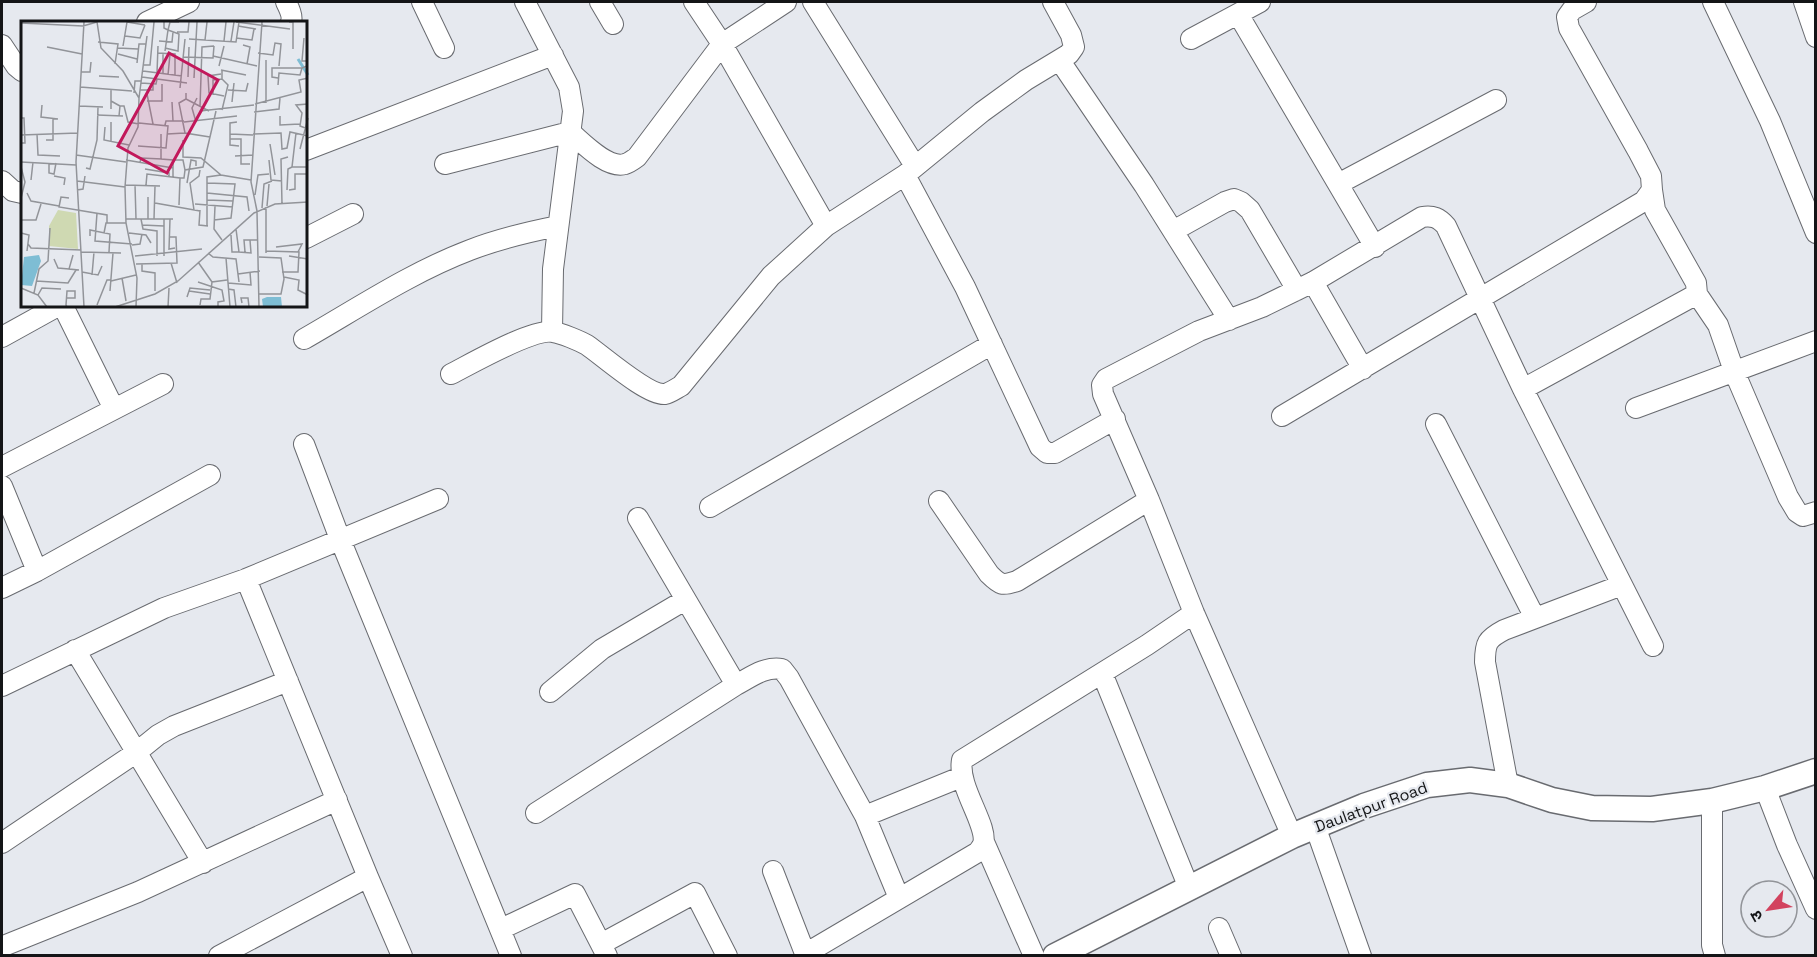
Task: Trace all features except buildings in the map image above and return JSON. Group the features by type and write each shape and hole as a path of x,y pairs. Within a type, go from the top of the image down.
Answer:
{"street":[{"path":"149,21 189,2"},
{"path":"286,2 291,21"},
{"path":"422,2 444,48"},
{"path":"525,2 569,87 573,111 552,269 552,331"},
{"path":"600,2 613,24"},
{"path":"694,2 722,44 826,226"},
{"path":"570,132 599,157 616,165 627,164 637,157 722,44 786,2"},
{"path":"813,2 910,171 1040,447 1047,453 1055,453 1114,419"},
{"path":"451,374 491,352 552,331 585,344 656,393 666,394 681,386 771,276 826,226 910,171 982,112 1026,80 1069,54 1074,47 1071,35 1053,2"},
{"path":"1191,39 1260,2"},
{"path":"1559,2 1568,19"},
{"path":"1586,2 1572,10 1567,16 1569,28 1651,176 1655,210 1695,283 1697,294 1718,326 1734,371 1788,497 1797,512 1803,516 1815,513"},
{"path":"1713,2 1770,121 1815,232"},
{"path":"1804,2 1815,37"},
{"path":"1238,14 1375,247"},
{"path":"2,45 21,70"},
{"path":"308,149 553,56"},
{"path":"1059,61 1144,185 1229,320"},
{"path":"1338,184 1496,100"},
{"path":"445,164 570,132"},
{"path":"2,181 13,191 21,193"},
{"path":"1282,416 1644,201 1652,190"},
{"path":"1173,231 1225,202 1234,199 1241,202 1250,210 1363,369"},
{"path":"308,237 353,214"},
{"path":"1292,836 1194,613 1149,500 1103,394 1102,385 1106,379 1199,331 1305,286 1375,247 1422,217 1430,216 1440,219 1446,226 1523,389 1653,646"},
{"path":"304,339 417,275 468,250 513,235 558,226"},
{"path":"1523,389 1697,294"},
{"path":"2,338 57,308"},
{"path":"62,308 114,409"},
{"path":"1636,408 1815,341"},
{"path":"710,507 992,344"},
{"path":"2,467 163,384"},
{"path":"1436,424 1534,618"},
{"path":"304,444 340,539 511,956"},
{"path":"2,588 210,475"},
{"path":"2,486 37,571"},
{"path":"2,686 164,608 246,579 438,499"},
{"path":"939,501 989,574 998,583 1007,584 1017,581 1149,500"},
{"path":"638,518 736,685"},
{"path":"246,579 402,956"},
{"path":"1508,785 1485,662 1485,647 1491,637 1622,585"},
{"path":"550,692 602,649 685,600"},
{"path":"1034,956 984,842 982,830 961,777 962,760 1194,613"},
{"path":"75,650 203,863"},
{"path":"536,813 736,685 773,667 782,669 865,816 899,898"},
{"path":"1102,673 1189,888"},
{"path":"2,843 137,752 158,735 174,726 288,681"},
{"name":"Daulatpur Road","path":"1055,956 1292,836 1364,806 1427,785 1470,780 1508,785 1552,800 1592,808 1652,810 1712,801 1766,788 1815,771"},
{"path":"865,816 961,777"},
{"path":"1766,788 1787,845 1815,909"},
{"path":"7,945 138,892 337,800"},
{"path":"1712,801 1712,945 1715,956"},
{"path":"1315,826 1361,956"},
{"path":"773,871 806,955 978,852 984,842"},
{"path":"219,956 368,877"},
{"path":"501,929 575,894 604,950 695,893 727,956"},
{"path":"1219,928 1231,956"}]}
